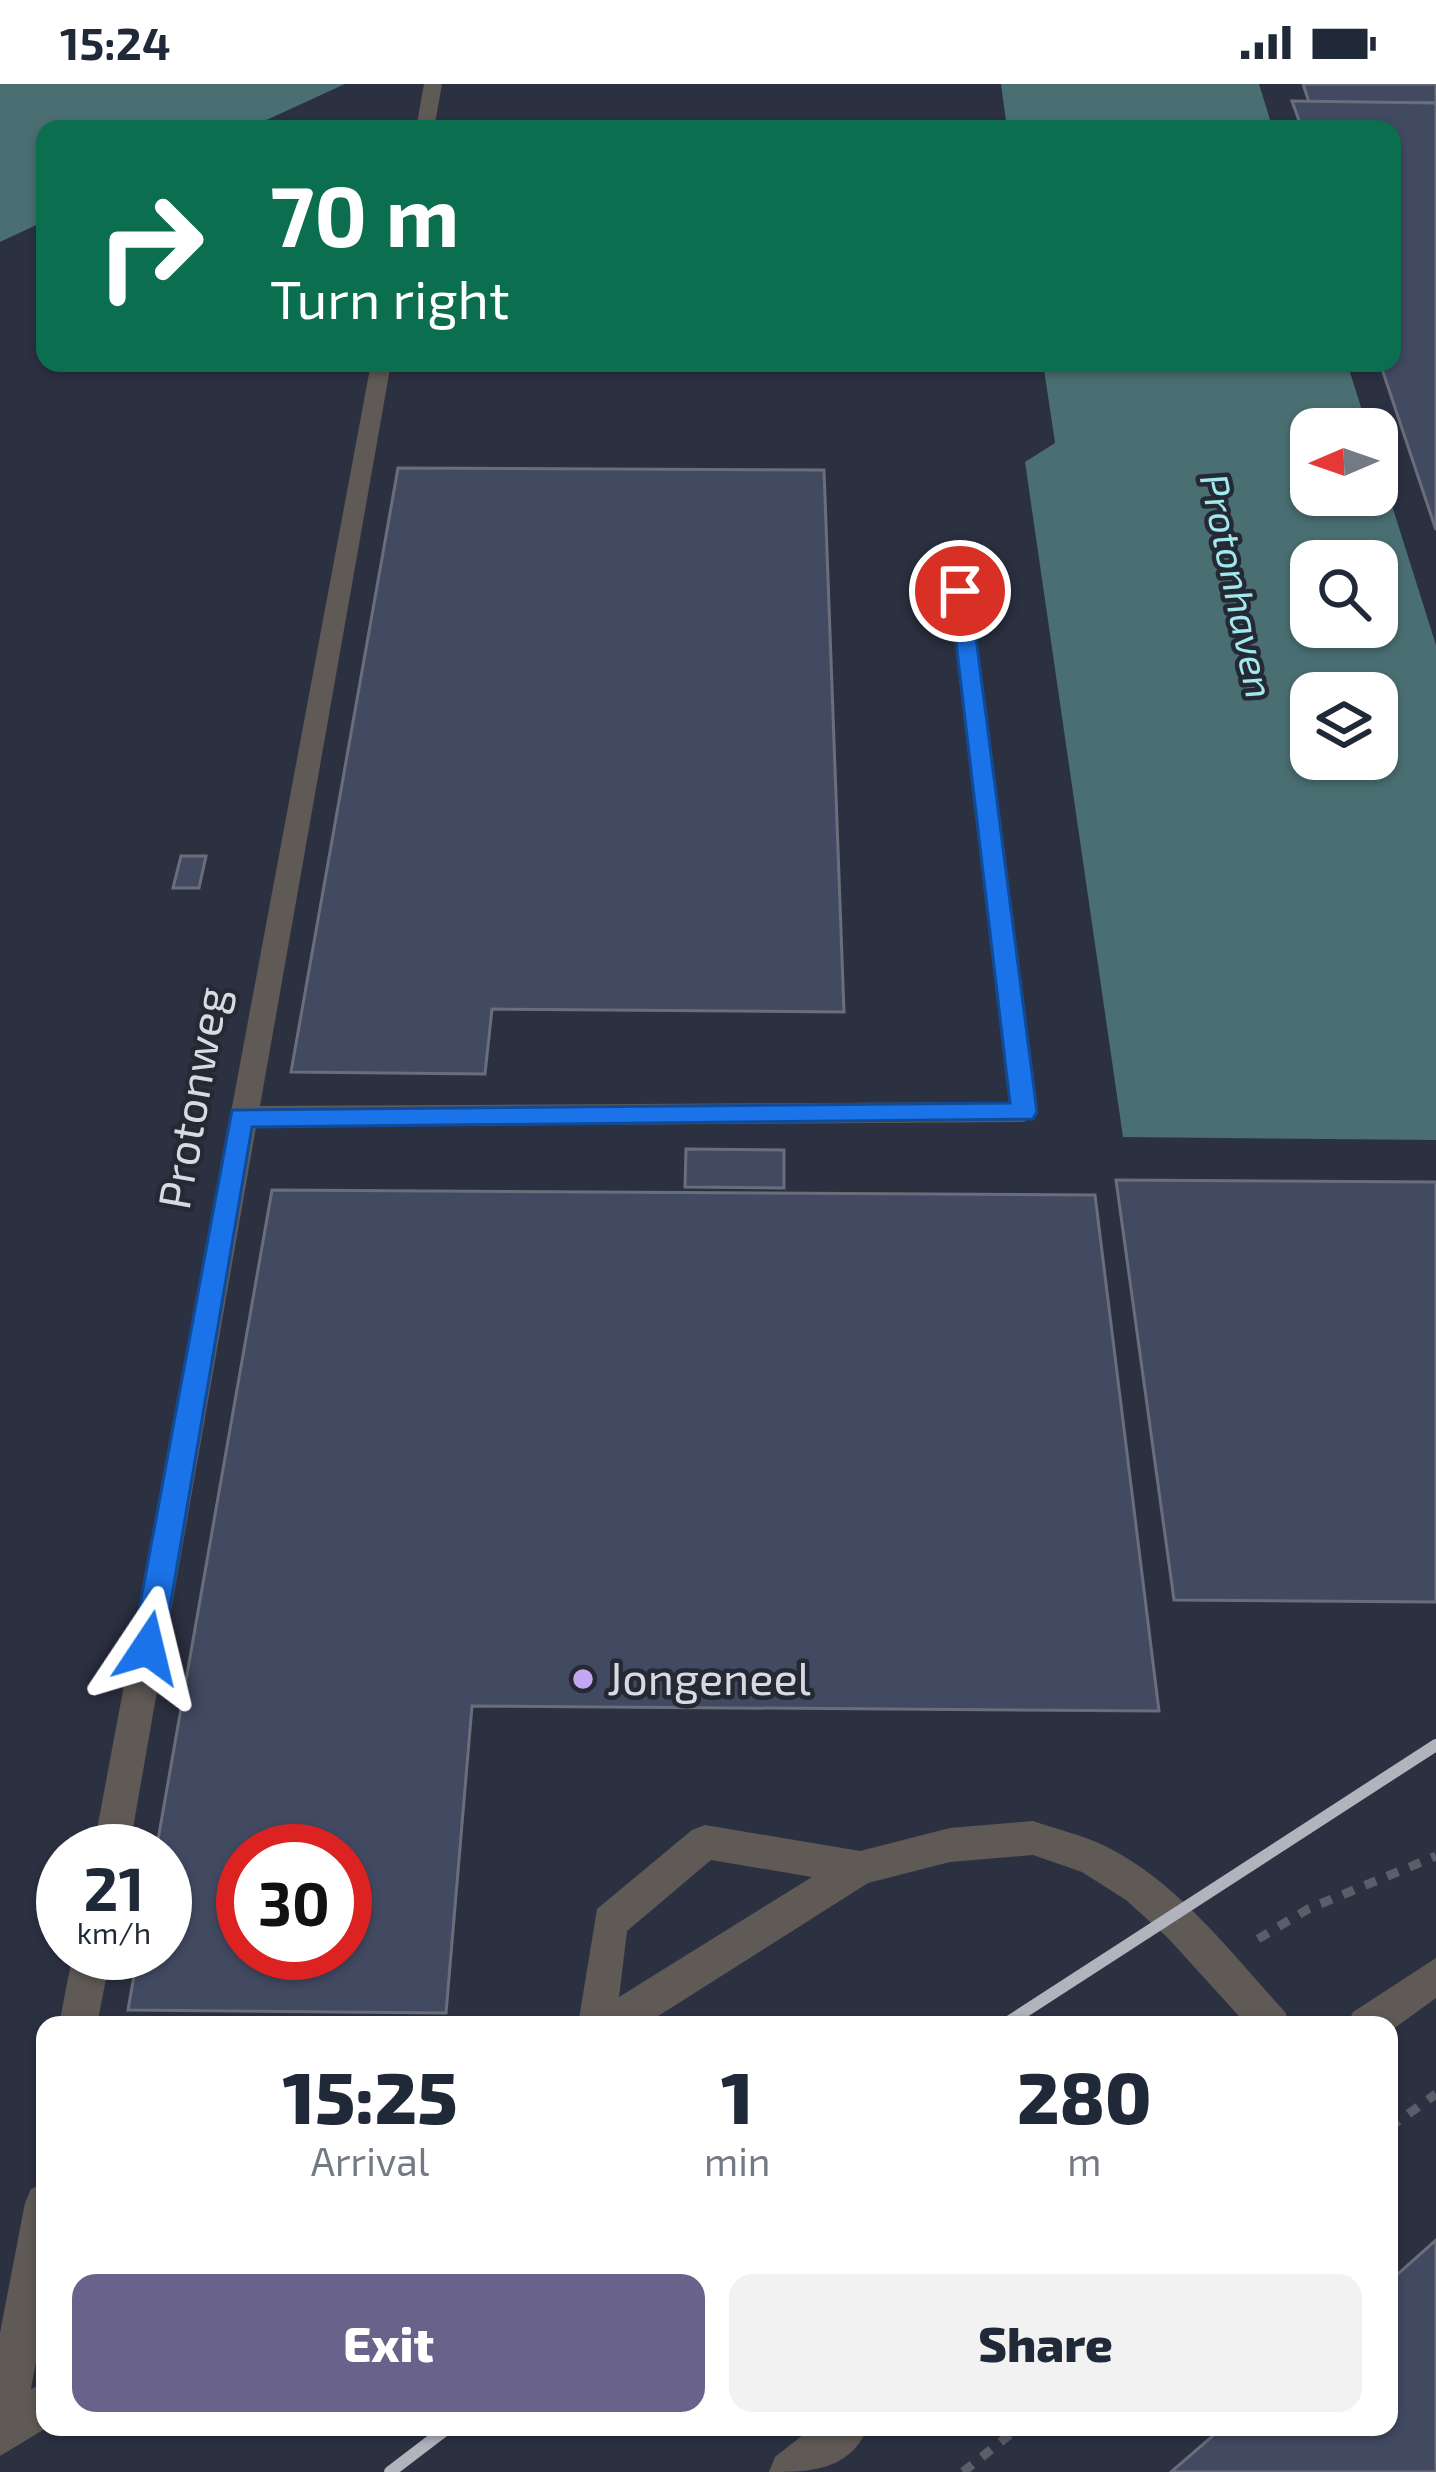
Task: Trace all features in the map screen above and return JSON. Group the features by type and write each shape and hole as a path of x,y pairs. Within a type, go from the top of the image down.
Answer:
{"street":[{"path":"426,120 433,84"},
{"name":"Protonweg","path":"116,1824 379,372"},
{"path":"241,1117 1024,1112 960,591"},
{"path":"623,2016 860,1868 950,1845 1034,1838 1118,1873 1162,1906 1264,2016"},
{"path":"598,2016 610,1922 705,1842 860,1868"},
{"path":"1379,2016 1436,1976"},
{"path":"80,2016 87,1980"},
{"path":"1,2434 36,2251"},
{"path":"1,2434 36,2410"},
{"path":"790,2472 836,2436"}],"path":[{"path":"1216,1964 1308,1909 1436,1856"},
{"path":"1398,2121 1436,2094"},
{"path":"963,2472 1008,2436"}],"shaded area":[{"path":"345,84 1001,84 1006,120 267,120"},
{"path":"1259,84 1436,84 1436,645 1395,516 1398,408 1361,408 1350,372 1401,372 1401,120 1270,120"},
{"path":"36,225 36,372 1044,372 1123,1136 1436,1140 1436,2472 0,2472 0,242"}],"water":[{"path":"0,84 345,84 267,120 36,120 36,225 0,242"},
{"path":"1001,84 1259,84 1270,120 1006,120"},
{"name":"Protonhaven","path":"1044,372 1350,372 1361,408 1290,408 1290,516 1395,516 1436,645 1436,1140 1123,1137 1025,462 1055,443"}],"building":[{"path":"1303,84 1436,84 1436,103 1309,102"},
{"path":"1292,101 1436,103 1436,530 1383,372 1401,372 1401,120 1299,120"},
{"path":"398,468 824,470 844,1012 492,1009 485,1074 291,1072"},
{"path":"181,856 206,856 199,888 173,888"},
{"path":"686,1149 784,1150 784,1188 685,1187"},
{"path":"1116,1180 1436,1182 1436,1602 1174,1600"},
{"path":"272,1190 1095,1195 1159,1711 472,1706 446,2013 128,2010 133,1980 192,1980 192,1824 161,1824"},
{"path":"1436,2240 1436,2472 1171,2472 1213,2436 1398,2436 1398,2274"}],"railway":[{"path":"1018,2016 1436,1745"},
{"path":"390,2472 437,2436"}],"place":[{"name":"Jongeneel","path":"583,1679"}],"route":[{"path":"148,1648 241,1117 1024,1112 960,591"}]}
